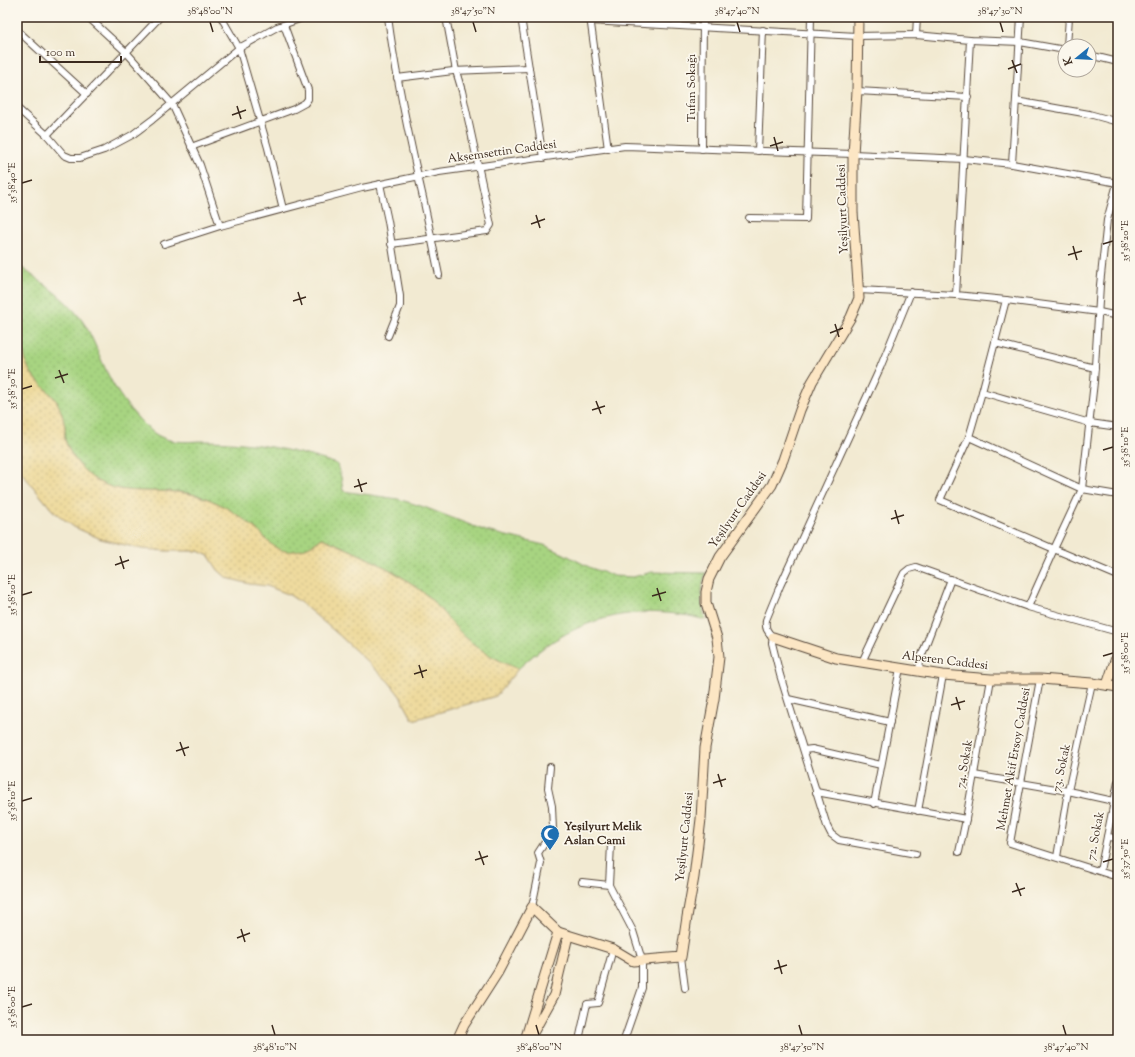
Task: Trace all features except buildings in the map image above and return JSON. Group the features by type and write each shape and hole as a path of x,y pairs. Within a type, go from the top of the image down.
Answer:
{"street":[{"path":"88,17 127,53 172,104 200,165 220,226"},
{"path":"47,135 160,17"},
{"path":"221,17 239,48 283,209"},
{"path":"17,108 47,135 64,155 71,158 80,158 104,150 132,135 239,48 284,25 305,17"},
{"path":"388,17 397,78 439,275"},
{"path":"391,244 489,230 490,221 462,91 456,71 446,17"},
{"path":"521,17 543,158"},
{"name":"Tufan Sokağı","path":"702,149 703,17"},
{"path":"749,218 806,220 811,17"},
{"name":"Yeşilyurt Caddesi","path":"681,956 694,876 705,748 714,699 719,658 717,638 706,603 706,592 709,579 720,557 772,485 783,460 800,410 812,382 851,317 859,298 853,212 853,154 857,91 858,17"},
{"path":"916,35 917,17"},
{"path":"1012,164 1021,17"},
{"path":"1068,38 1069,17"},
{"path":"608,149 590,19 857,36 916,35 970,40 1020,42 1057,49"},
{"path":"191,147 289,111 305,103 308,99 308,90 284,25"},
{"path":"17,30 87,94"},
{"path":"758,151 763,30"},
{"path":"956,295 970,40"},
{"path":"1097,57 1118,62"},
{"path":"397,78 456,71 529,68"},
{"path":"857,91 968,97"},
{"path":"1016,101 1089,114 1118,122"},
{"name":"Akşemsettin Caddesi","path":"164,244 220,226 380,184 418,176 625,146 964,159 1012,164 1118,182"},
{"path":"1028,607 1082,489 1090,423 1100,285 1107,220 1118,182"},
{"path":"380,184 388,221 400,296 400,306 388,336"},
{"path":"859,290 956,295 1006,300 1099,312 1118,316"},
{"path":"911,292 880,368 766,620 766,630 773,637 772,643 828,831 833,837 840,840 916,854"},
{"path":"1006,300 969,437 940,500 1118,576"},
{"path":"995,343 1095,368"},
{"path":"982,392 1090,423 1118,427"},
{"path":"969,437 1082,489 1118,495"},
{"path":"862,662 904,573 916,567 1028,607 1118,632"},
{"path":"919,672 920,660 951,579"},
{"name":"Alperen Caddesi","path":"773,637 836,658 919,672 991,679 1040,679 1092,683 1118,687"},
{"path":"1107,685 1118,652"},
{"path":"874,804 900,668"},
{"path":"918,811 942,675"},
{"name":"74. Sokak","path":"959,852 991,679"},
{"name":"Mehmet Akif Ersoy Caddesi","path":"1040,679 1010,843 1056,857"},
{"name":"73. Sokak","path":"1056,857 1068,791 1092,683"},
{"path":"788,699 890,722"},
{"path":"804,750 812,749 881,764"},
{"path":"457,1040 464,1025 498,972 532,907 541,863 538,853 553,830 552,806 548,788 550,767"},
{"path":"974,775 1116,801"},
{"name":"72. Sokak","path":"1100,872 1116,801 1118,782"},
{"path":"816,792 874,804 966,819"},
{"path":"1107,837 1118,838"},
{"path":"611,844 609,885 633,931 642,960 642,988 624,1040"},
{"path":"1056,857 1110,876 1118,874"},
{"path":"582,882 609,885"},
{"path":"532,907 558,932 613,949 633,961 681,956 685,988"},
{"path":"529,1040 536,1018 540,992 558,932"},
{"path":"525,1040 536,1018 554,995 568,936"},
{"path":"579,1040 587,1004 598,1003 613,949"},
{"path":"540,992 554,995"}],"green space":[{"path":"17,264 51,289 67,303 81,319 115,388 138,418 149,429 158,435 172,441 220,441 266,446 325,460 337,464 343,491 398,499 424,507 486,531 544,545 591,568 614,576 633,577 652,572 706,573 702,596 706,620 655,612 606,618 582,626 560,637 538,651 518,669 479,649 424,593 413,584 375,562 349,550 322,538 306,548 293,552 287,552 274,547 242,518 225,507 198,495 176,492 125,490 102,484 91,477 79,465 72,455 65,440 64,423 58,405 48,391 31,373 25,361 22,323 17,320"}],"sand":[{"path":"17,320 22,323 24,355 29,370 36,380 57,402 64,421 65,438 69,450 89,475 111,487 135,491 185,493 205,498 233,512 257,530 272,545 281,550 300,550 312,545 322,538 349,550 375,562 413,584 424,593 479,649 518,669 496,696 413,720 400,696 389,682 339,635 300,602 288,594 267,586 250,584 227,578 218,570 209,556 198,551 142,549 101,539 74,527 52,510 17,467"}],"place":[{"name":"Yeşilyurt Melik Aslan Cami","path":"550,851"}]}
